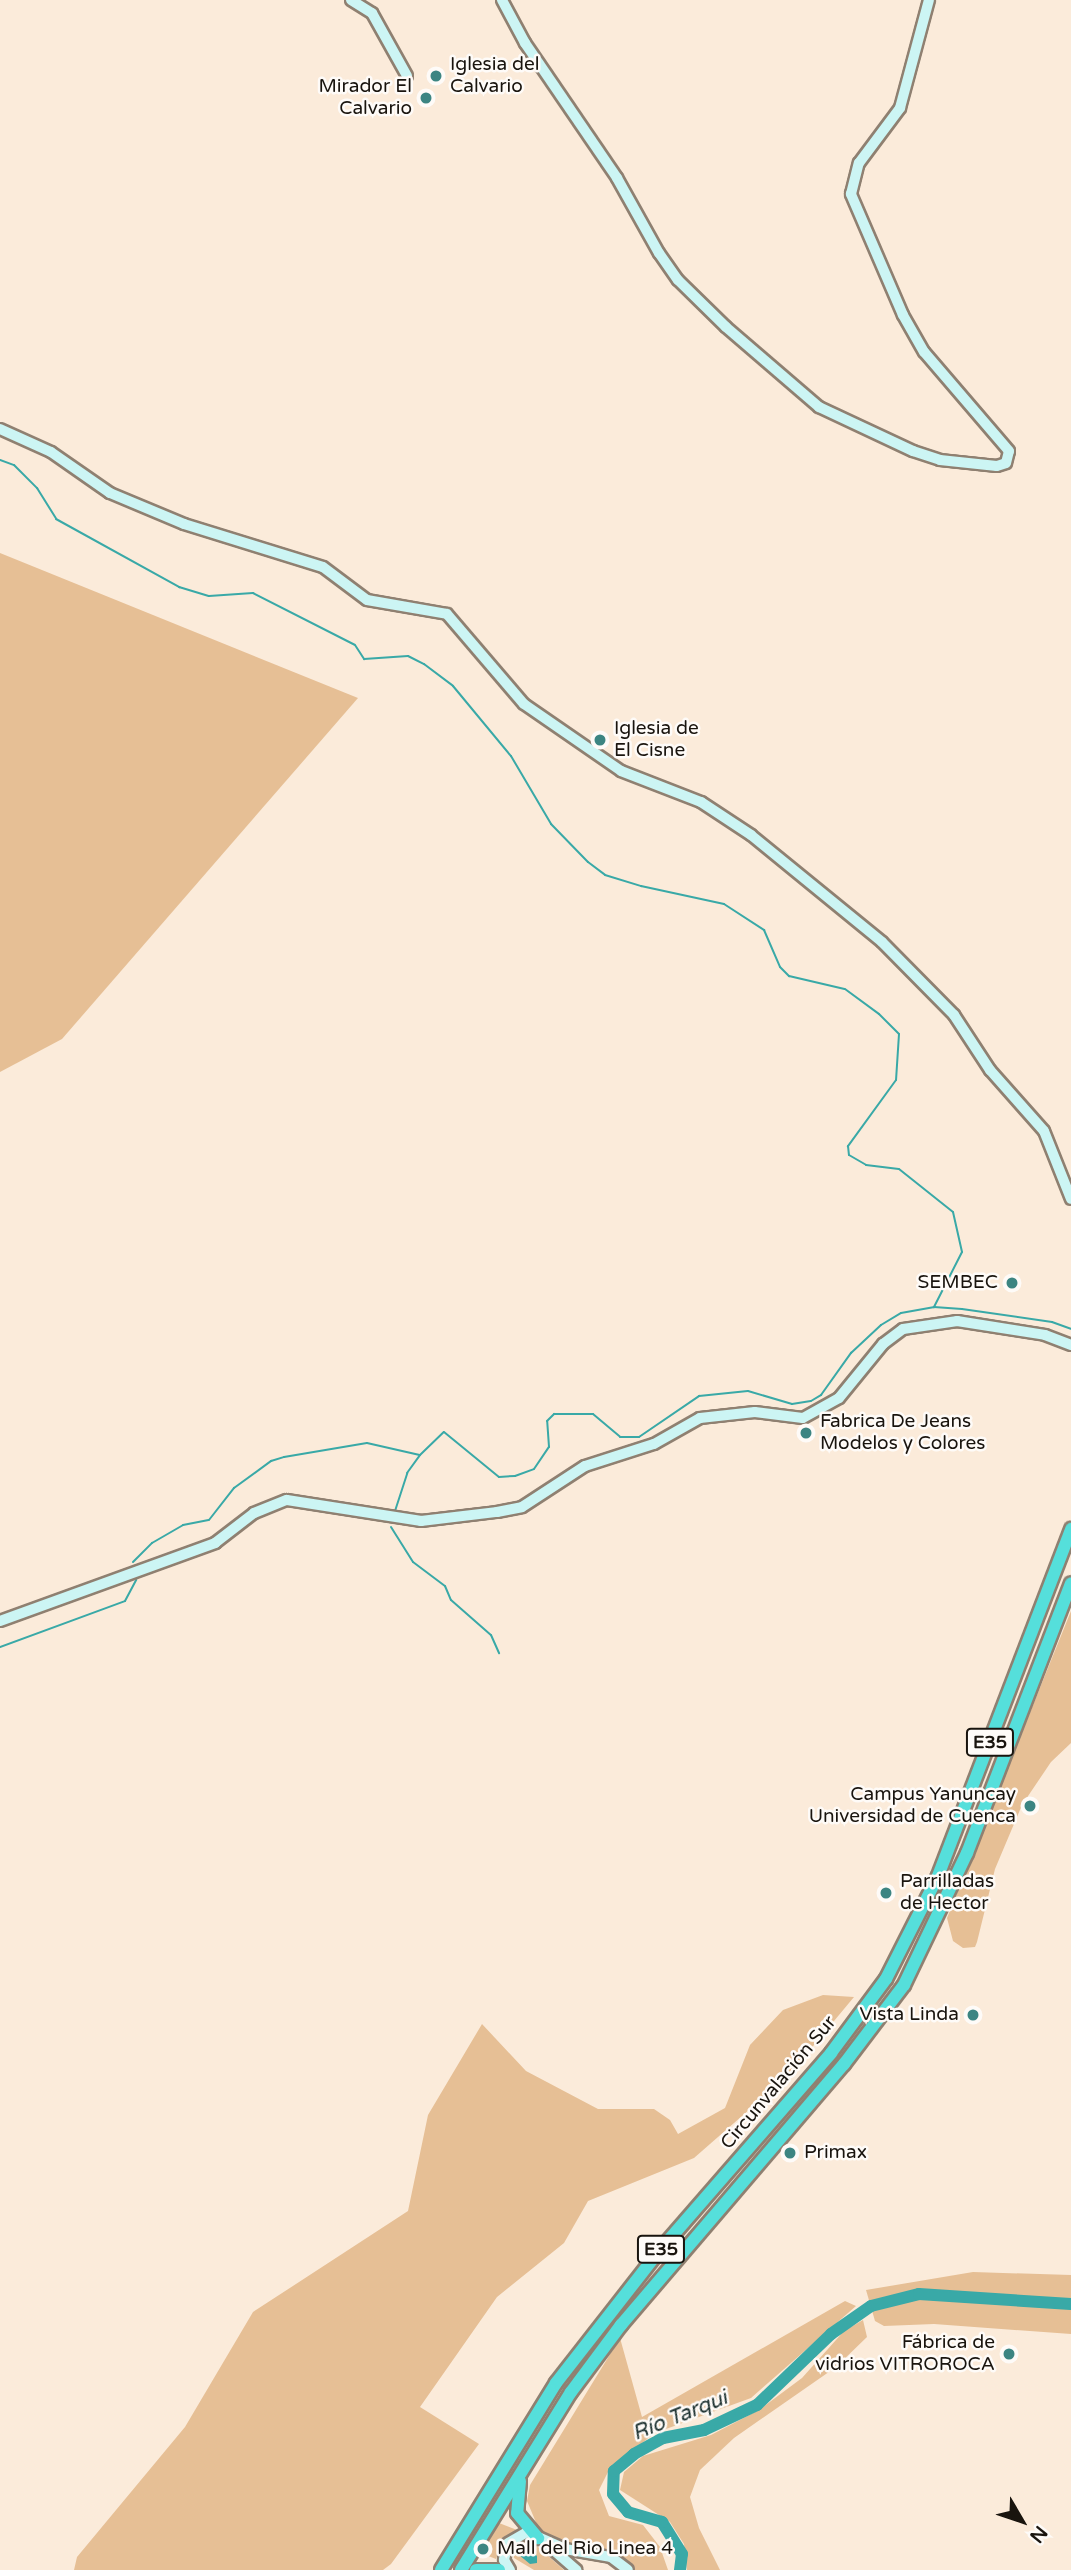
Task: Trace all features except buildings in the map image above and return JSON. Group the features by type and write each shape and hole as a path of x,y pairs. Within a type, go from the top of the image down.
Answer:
{"highway":[{"name":"Circunvalación Sur","path":"441,2570 563,2373 660,2250 831,2053 886,1979 938,1876 1071,1529"},
{"name":"Circunvalación Sur","path":"461,2570 532,2454 621,2325 845,2063 904,1985 967,1853 1071,1583"},
{"path":"532,2454 516,2493 516,2503 520,2521 538,2538"},
{"path":"476,2570 499,2570"}],"street":[{"path":"351,0 372,13 407,76"},
{"path":"502,0 524,43 617,178 659,253 678,280 726,327 819,408 913,451 940,460 997,466 1006,463 1009,451 924,352 898,305 851,194 855,171 900,108 929,0"},
{"path":"0,429 51,452 110,493 184,524 323,566 368,600 447,614 524,704 621,771 701,802 751,835 882,942 954,1015 990,1070 1044,1131 1071,1199"},
{"path":"0,1622 215,1543 254,1513 288,1500 421,1521 496,1512 522,1507 585,1466 654,1444 700,1419 755,1412 803,1418 839,1398 883,1344 903,1329 957,1321 1045,1335 1071,1345"},
{"path":"510,2570 504,2560 513,2537 527,2532 565,2550 611,2557 628,2570"},
{"path":"538,2538 576,2570"}],"shaded area":[{"path":"0,553 358,698 62,1039 0,1072"},
{"path":"1071,1611 1071,1743 1051,1762 1022,1805 995,1869 975,1947 963,1948 953,1941 947,1918"},
{"path":"823,1995 854,1997 789,2075 694,2158 588,2201 564,2243 497,2297 420,2407 479,2444 391,2564 383,2570 74,2570 77,2557 185,2427 253,2312 408,2211 428,2115 482,2024 526,2071 598,2109 654,2109 670,2120 678,2134 725,2108 750,2045 783,2010"},
{"path":"973,2272 1071,2275 1071,2334 934,2324 884,2326 875,2321 866,2290"},
{"path":"845,2301 856,2306 751,2398 655,2433 610,2468 599,2490 609,2516 643,2525 660,2547 668,2570 634,2570 607,2552 565,2547 540,2532 527,2501 530,2485 620,2338 642,2417"},
{"path":"863,2320 867,2337 836,2367 734,2438 700,2470 690,2497 699,2528 720,2570 687,2570 684,2544 670,2522 620,2490 624,2472 643,2456 711,2435 759,2410 802,2378 844,2331"},
{"path":"499,2523 517,2530 503,2540 496,2559 478,2552"},
{"path":"529,2539 564,2570 534,2570 514,2558 512,2547 517,2540"}],"water":[{"path":"522,2544 537,2556 537,2563 530,2564 519,2555"}],"waterway":[{"path":"0,460 14,465 37,488 56,519 179,587 209,596 253,593 355,645 364,659 408,656 424,664 453,686 511,756 551,824 588,862 605,875 641,886 724,904 764,930 780,967 789,976 845,989 879,1014 899,1034 896,1080 848,1146 849,1155 866,1165 899,1169 953,1212 962,1252 934,1307"},
{"path":"133,1562 152,1543 183,1525 209,1520 234,1488 271,1461 284,1457 367,1443 420,1455 444,1432 499,1477 515,1476 534,1469 549,1447 547,1421 554,1414 593,1414 620,1437 639,1437 699,1396 748,1391 792,1404 811,1401 821,1395 851,1353 881,1325 901,1313 934,1307 962,1309 1052,1322 1071,1329"},
{"path":"395,1511 407,1473 420,1455"},
{"path":"391,1527 413,1562 445,1586 451,1600 491,1635 499,1653"},
{"path":"0,1647 125,1601 136,1580"},
{"name":"Río Tarqui","path":"680,2570 682,2554 662,2522 628,2512 613,2494 614,2471 634,2454 663,2438 704,2430 757,2405 831,2334 871,2306 919,2294 1071,2304"}],"place":[{"name":"Iglesia del Calvario","path":"436,76"},
{"name":"Mirador El Calvario","path":"426,98"},
{"name":"Iglesia de El Cisne","path":"600,740"},
{"name":"SEMBEC","path":"1012,1283"},
{"name":"Fabrica De Jeans Modelos y Colores","path":"806,1433"},
{"name":"Campus Yanuncay Universidad de Cuenca","path":"1030,1806"},
{"name":"Parrilladas de Hector","path":"886,1893"},
{"name":"Vista Linda","path":"973,2015"},
{"name":"Primax","path":"790,2153"},
{"name":"Fábrica de vidrios VITROROCA","path":"1009,2354"},
{"name":"Mall del Rio Linea 4","path":"483,2549"}]}
